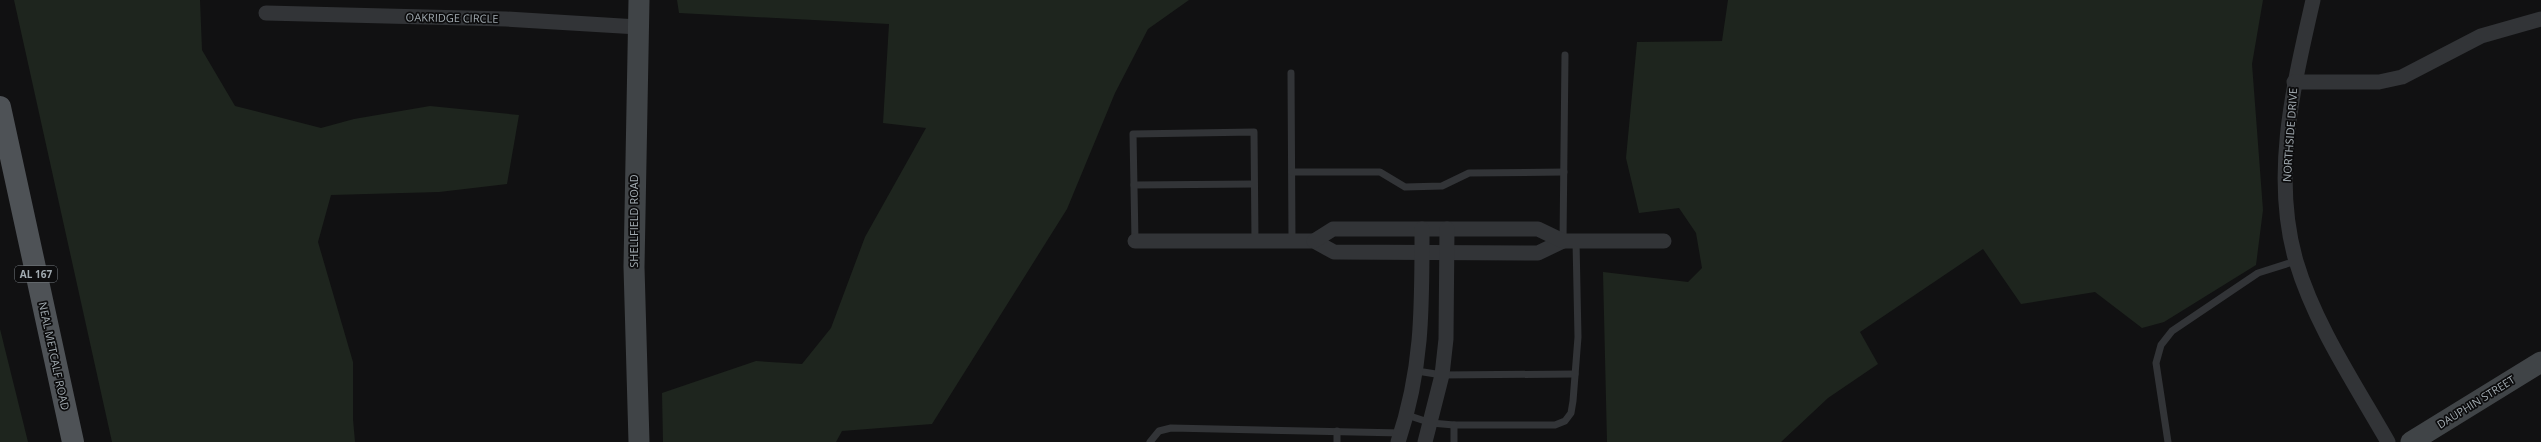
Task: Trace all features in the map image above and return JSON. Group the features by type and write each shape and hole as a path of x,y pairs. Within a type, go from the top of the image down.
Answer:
{"main road":[{"name":"NEAL METCALF ROAD","path":"0,107 73,442"}],"street":[{"name":"SHELLFIELD ROAD","path":"639,0 634,267 639,442"},
{"name":"NORTHSIDE DRIVE","path":"2313,0 2294,82 2285,175 2287,219 2296,262 2312,302 2331,342 2388,442"},
{"name":"OAKRIDGE CIRCLE","path":"266,13 506,19 638,27"},
{"path":"2294,82 2379,82 2402,77 2481,36 2541,19"},
{"path":"1314,241 1333,229 1538,229 1570,241"},
{"path":"1400,437 1407,415 1417,371 1422,229"},
{"path":"1424,442 1431,423 1442,375 1446,338 1448,229"},
{"path":"1135,241 1314,241 1334,252 1538,253 1570,241 1664,241"},
{"name":"DAUPHIN STREET","path":"2411,442 2541,362"}],"lane":[{"path":"1407,415 1431,423 1454,425 1555,425 1565,421 1571,412 1578,337 1564,172 1565,55"},
{"path":"1292,73 1292,241"},
{"path":"1135,241 1133,134 1254,132 1254,241"},
{"path":"1292,172 1380,172 1405,187 1442,186 1469,173 1564,172"},
{"path":"1134,185 1254,184"},
{"path":"2168,442 2156,363 2161,345 2172,331 2258,273 2296,262"},
{"path":"1417,371 1442,375 1575,374"},
{"path":"1454,425 1454,442"},
{"path":"1150,442 1159,431 1171,428 1337,431 1400,437"},
{"path":"1337,431 1337,442"}],"shaded area":[{"path":"14,0 200,0 202,50 235,106 321,128 354,119 430,106 519,115 507,184 439,192 331,195 318,242 353,362 353,419 355,442 112,442"},
{"path":"677,0 1189,0 1148,29 1115,93 1067,209 932,424 842,431 836,442 663,442 662,393 756,361 802,364 831,328 865,237 926,128 883,123 889,24 679,13"},
{"path":"1728,0 2263,0 2252,64 2263,210 2256,265 2164,322 2142,328 2095,292 2021,304 1983,249 1860,332 1878,364 1828,398 1781,442 1607,442 1603,272 1688,282 1702,268 1696,233 1679,208 1639,213 1626,158 1637,42 1722,41"},
{"path":"0,329 28,442 0,442"}]}
